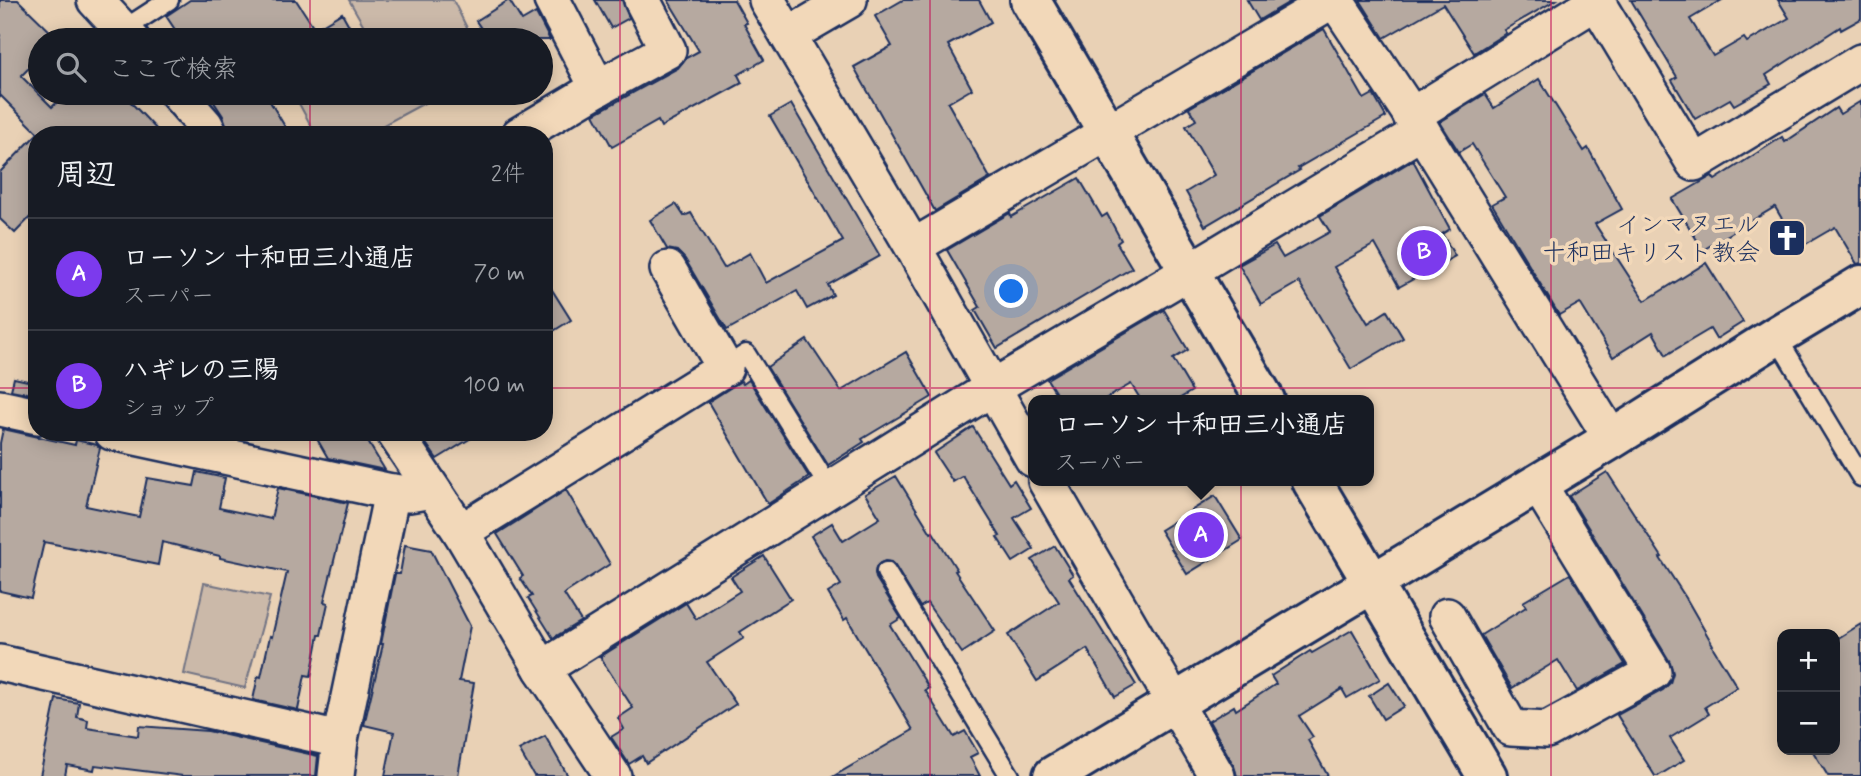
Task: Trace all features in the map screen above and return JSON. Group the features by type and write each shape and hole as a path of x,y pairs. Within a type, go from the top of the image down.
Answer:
{"street":[{"path":"95,0 121,28"},
{"path":"552,0 598,88"},
{"path":"534,126 668,50 642,0"},
{"path":"767,0 913,247 1028,450"},
{"path":"789,35 849,0"},
{"path":"1030,0 1262,395"},
{"path":"913,247 1334,0 1416,123 1612,439"},
{"path":"542,669 992,388 1190,271 1598,1 1694,163 1861,62"},
{"path":"188,105 206,126"},
{"path":"461,532 725,368 668,269"},
{"path":"1053,776 1538,484 1861,285"},
{"path":"0,408 28,414"},
{"path":"154,441 392,492 410,494 432,491"},
{"path":"400,441 461,532 542,669 613,776"},
{"path":"1447,616 1511,728 1547,730 1653,672 1538,484"},
{"path":"1049,486 1217,776"},
{"path":"1315,486 1487,776"},
{"path":"336,776 340,740 392,492"},
{"path":"0,663 340,740"}],"lane":[{"path":"135,28 169,0"},
{"path":"1776,336 1861,477"},
{"path":"725,368 746,354 830,489"},
{"path":"886,572 1010,776"}],"shaded area":[{"path":"349,0 453,0 467,28 365,28"},
{"path":"300,105 421,105 382,126 311,126"},
{"path":"204,583 270,597 245,688 184,674"}],"building":[{"path":"0,0 18,0 47,28 28,28 28,69 21,76 28,83 28,105 133,105 153,126 31,126 0,97"},
{"path":"190,0 296,0 314,28 174,28 166,16"},
{"path":"509,0 522,21 536,13 544,28 481,28 476,21"},
{"path":"595,0 622,0 629,18 611,28"},
{"path":"668,0 734,0 764,60 738,75 742,83 661,127 658,121 612,147 594,114 678,68 686,58 699,51"},
{"path":"903,0 979,0 991,22 948,45 972,89 948,103 990,178 935,211 854,67 892,46 875,16"},
{"path":"1247,0 1293,0 1259,20"},
{"path":"1360,0 1556,0 1504,30 1506,33 1474,53 1443,4 1384,38"},
{"path":"1631,0 1722,0 1690,19 1713,56 1744,38 1747,42 1789,18 1778,0 1861,0 1861,19 1841,30 1840,27 1766,75 1771,84 1734,105 1730,99 1695,119 1672,80 1677,77"},
{"path":"342,13 350,28 317,28"},
{"path":"1324,29 1364,99 1373,94 1386,117 1205,226 1186,192 1214,175 1186,126 1196,120 1189,108"},
{"path":"1539,79 1584,151 1588,148 1622,209 1595,224 1645,301 1706,263 1743,322 1716,339 1710,329 1666,355 1653,332 1613,357 1580,303 1559,315 1492,204 1505,197 1472,144 1459,152 1440,122 1485,94 1494,108"},
{"path":"1861,101 1861,263 1857,264 1835,227 1799,248 1775,207 1703,250 1672,199 1712,176 1715,180 1782,137 1785,142 1836,108 1840,114"},
{"path":"791,104 880,256 828,285 833,295 807,309 797,291 727,330 685,259 677,251 667,249 650,220 676,204 684,216 691,213 724,268 750,253 766,283 843,241 770,116"},
{"path":"216,105 272,105 285,126 227,126"},
{"path":"28,143 28,219 15,233 0,219 0,172"},
{"path":"1413,160 1450,229 1442,234 1455,256 1399,287 1375,244 1334,267 1368,323 1387,311 1403,338 1351,369 1299,282 1261,304 1239,265 1275,245 1283,258 1330,232 1320,216"},
{"path":"1079,178 1102,217 1107,214 1121,240 1117,243 1132,268 997,348 975,310 980,307 947,250 1010,213 1011,217"},
{"path":"553,291 571,320 553,331"},
{"path":"1164,310 1188,350 1173,359 1192,391 1185,395 1138,395 1131,384 1112,395 1057,395 1047,379"},
{"path":"807,340 841,391 906,352 932,397 862,439 864,442 828,465 767,367"},
{"path":"14,378 28,381 28,393 11,390"},
{"path":"749,380 809,477 768,504 708,402 741,381 743,384"},
{"path":"973,427 1009,484 1014,480 1031,508 1014,518 1034,549 1013,562 963,476 953,482 934,453"},
{"path":"3,429 28,435 28,441 57,441 75,445 76,441 80,441 97,445 100,448 86,506 139,517 147,478 194,486 197,472 225,478 219,508 271,519 278,488 348,503 324,602 328,603 321,635 311,676 305,675 298,710 253,700 270,636 272,637 287,572 162,542 158,565 44,542 31,598 0,591 0,443"},
{"path":"318,441 367,441 385,470 328,458"},
{"path":"424,441 466,441 437,459"},
{"path":"1607,472 1662,557 1660,558 1737,687 1705,707 1709,714 1670,738 1684,760 1658,776 1655,776 1617,715 1663,690 1670,683 1673,673 1670,662 1569,496"},
{"path":"896,476 995,631 962,653 927,603 920,607 891,562 885,561 876,567 876,578 901,618 890,625 929,688 925,690 954,737 965,731 978,753 970,757 980,776 834,776 913,730 847,618 844,620 828,593 841,585 811,536 832,523 843,541 880,518 865,494"},
{"path":"566,490 610,564 564,594 581,621 553,638 528,598 532,596 520,578 523,576 497,534"},
{"path":"1215,496 1242,540 1187,574 1160,530"},
{"path":"405,545 431,550 470,626 459,681 474,683 458,776 385,776 394,732 364,725 383,644 395,574 400,574"},
{"path":"1055,546 1073,575 1069,578 1136,685 1115,697 1087,649 1037,681 1008,635 1059,602 1032,560"},
{"path":"764,556 791,599 740,632 744,638 707,662 736,704 646,763 642,756 629,764 611,737 624,729 618,718 633,708 600,657 686,603 696,619 740,591 731,577"},
{"path":"1570,574 1625,664 1577,691 1558,660 1512,688 1481,635 1526,607 1523,602"},
{"path":"1861,624 1861,776 1828,776 1815,755 1840,755 1840,637"},
{"path":"1352,630 1380,679 1347,698 1342,689 1299,716 1313,737 1308,740 1328,776 1237,776 1209,721 1234,706 1236,710 1276,684 1271,676 1310,651 1312,653"},
{"path":"1389,683 1404,706 1383,719 1369,696"},
{"path":"56,699 79,703 77,717 88,720 87,728 138,736 139,726 208,731 318,756 316,776 183,776 95,765 94,770 67,765 65,776 40,776"},
{"path":"545,736 568,776 534,776 519,750"}],"place":[{"name":"インマヌエル 十和田キリスト教会","path":"1787,238"},
{"name":"ハギレの三陽","path":"1424,253"},
{"name":"ローソン 十和田三小通店","path":"1201,535"}]}
